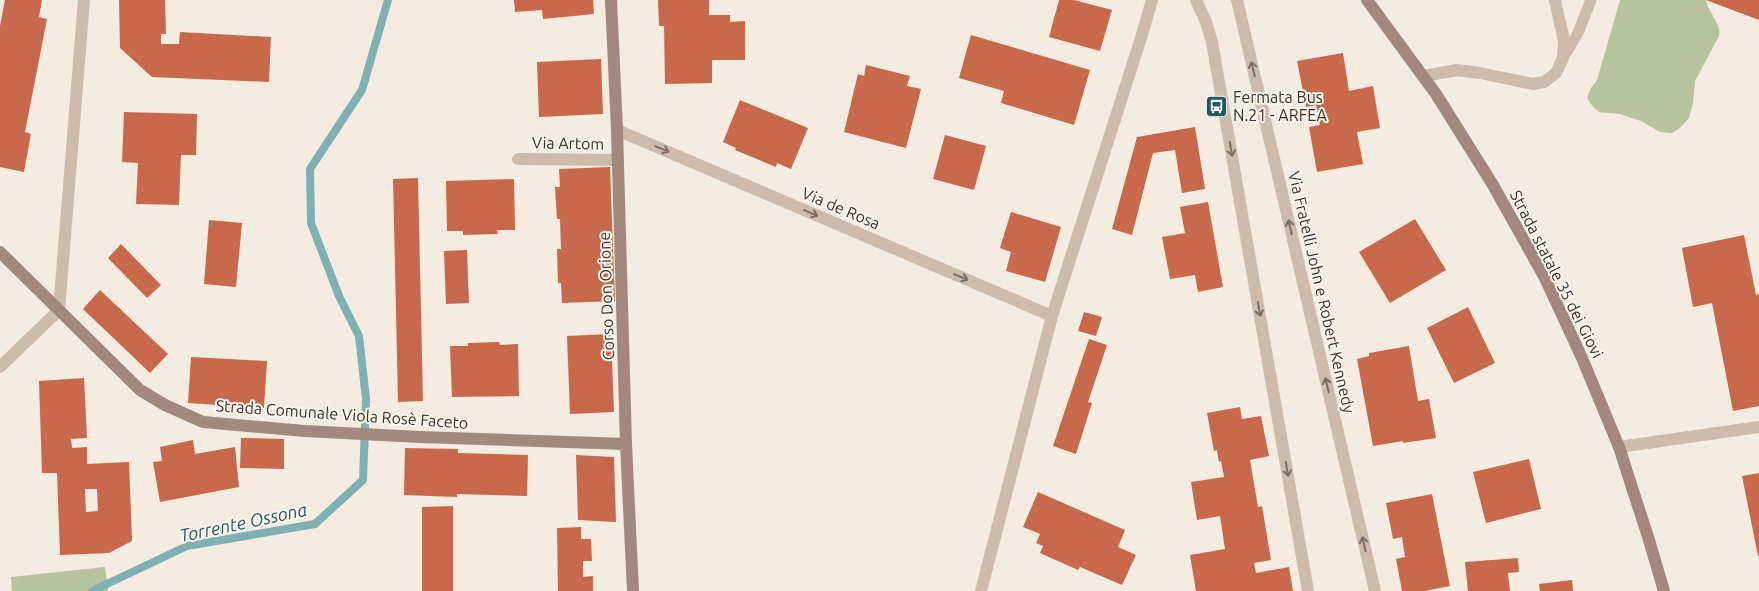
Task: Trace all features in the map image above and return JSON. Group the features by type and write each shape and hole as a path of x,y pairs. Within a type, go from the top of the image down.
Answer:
{"street":[{"path":"0,367 59,310 84,0"},
{"name":"Corso Don Orione","path":"611,0 632,591"},
{"path":"980,591 1052,316 1152,0"},
{"path":"1148,16 1160,0"},
{"path":"1196,0 1206,22 1212,42 1308,591"},
{"name":"Via Fratelli John e Robert Kennedy","path":"1236,0 1375,591"},
{"name":"Strada statale 35 dei Giovi","path":"1367,0 1424,76 1494,185 1545,278 1582,358 1619,447 1664,591"},
{"path":"1424,76 1457,70 1533,84 1544,82 1556,73 1563,58 1564,41 1556,0"},
{"name":"Via de Rosa","path":"617,130 1052,316"},
{"name":"Via Artom","path":"518,159 618,160"},
{"name":"Strada Comunale Viola Rosè Faceto","path":"0,252 140,390 165,405 203,422 290,430 626,444"},
{"path":"1619,447 1759,427"}],"lane":[{"path":"1563,58 1578,34 1591,0"}],"green space":[{"path":"1620,0 1706,0 1718,27 1719,36 1695,81 1693,103 1689,118 1672,133 1660,132 1641,121 1620,114 1599,112 1587,98 1597,80"},
{"path":"105,567 108,591 12,591 11,577"}],"building":[{"path":"5,0 42,0 39,17 47,19 25,132 31,134 24,172 0,167 0,26"},
{"path":"119,0 165,0 166,34 161,34 161,44 179,44 180,32 271,37 269,82 152,77 120,48"},
{"path":"514,0 593,0 594,14 543,19 542,10 515,12"},
{"path":"658,0 709,0 709,15 730,15 730,22 745,21 745,60 712,60 712,83 665,84 664,26 659,26"},
{"path":"1059,0 1074,0 1112,10 1100,51 1049,37"},
{"path":"1706,0 1759,0 1759,20"},
{"path":"971,35 1090,70 1074,125 1001,103 1004,91 959,78"},
{"path":"1343,53 1349,91 1373,86 1380,128 1357,132 1363,164 1317,172 1309,127 1320,125 1316,105 1306,107 1297,61"},
{"path":"601,59 603,114 539,117 537,62"},
{"path":"866,65 910,76 907,86 921,89 906,148 844,132 858,74 864,76"},
{"path":"740,100 808,128 791,169 777,163 776,167 735,150 736,148 723,142"},
{"path":"124,112 197,114 196,155 181,155 179,205 136,204 138,163 122,162"},
{"path":"1195,127 1205,189 1182,193 1175,150 1153,153 1132,235 1112,229 1137,137"},
{"path":"945,135 986,146 974,190 933,179"},
{"path":"610,167 615,301 562,303 561,283 558,283 557,249 561,249 560,219 557,219 555,187 560,187 559,169"},
{"path":"418,178 423,401 398,402 393,179"},
{"path":"514,179 515,230 497,230 498,234 463,235 463,231 447,231 446,181"},
{"path":"1208,202 1223,287 1198,292 1195,275 1170,279 1162,237 1185,233 1180,207"},
{"path":"1011,212 1061,227 1045,282 1006,271 1011,252 1000,248"},
{"path":"1415,219 1446,270 1390,303 1359,252"},
{"path":"209,220 242,223 236,287 204,284"},
{"path":"1744,235 1756,295 1759,294 1759,406 1733,411 1712,303 1693,307 1682,248"},
{"path":"121,244 161,285 147,298 108,258"},
{"path":"467,250 469,303 446,304 444,251"},
{"path":"100,290 168,354 150,373 83,309"},
{"path":"1468,307 1495,363 1454,383 1427,328"},
{"path":"1084,312 1102,317 1096,336 1078,331"},
{"path":"611,334 614,412 570,414 567,336"},
{"path":"1089,339 1107,345 1088,402 1092,403 1076,454 1053,446"},
{"path":"499,342 500,345 518,344 519,396 452,397 450,346 468,346 468,343"},
{"path":"1409,346 1418,401 1429,399 1436,438 1373,446 1357,359 1369,356 1369,353"},
{"path":"191,357 267,361 264,408 188,403"},
{"path":"84,378 87,438 71,439 72,448 87,447 87,464 129,462 132,541 109,553 60,555 57,473 42,473 39,381","holes":["85,489 97,489 98,511 86,512"]},
{"path":"1240,407 1242,419 1261,416 1269,456 1250,460 1258,507 1262,506 1271,560 1254,563 1256,573 1289,567 1293,591 1196,591 1190,555 1225,549 1220,516 1197,520 1191,482 1224,477 1217,450 1214,451 1207,413"},
{"path":"241,438 284,439 284,469 240,468"},
{"path":"193,440 195,454 235,447 239,487 160,502 153,462 162,461 160,447"},
{"path":"405,448 458,449 458,453 528,455 527,496 457,494 457,497 404,495"},
{"path":"576,455 614,457 616,522 578,520"},
{"path":"1529,459 1541,509 1486,523 1473,472"},
{"path":"1759,473 1759,556 1758,556 1742,476"},
{"path":"1038,492 1125,530 1118,547 1136,555 1122,585 1080,567 1078,570 1040,553 1043,546 1036,543 1040,534 1023,527"},
{"path":"1432,494 1450,586 1425,591 1402,591 1396,559 1405,557 1402,537 1393,539 1386,503"},
{"path":"453,506 453,591 422,591 422,507"},
{"path":"581,527 581,539 591,539 592,561 583,561 583,577 593,576 593,591 558,591 557,528"},
{"path":"1518,558 1519,572 1508,573 1510,591 1468,591 1465,562"},
{"path":"1572,580 1573,591 1540,591 1539,584"}],"waterway":[{"name":"Torrente Ossona","path":"92,591 187,546 315,524 363,480 366,399 359,336 339,296 311,223 310,169 362,90 388,0"}],"place":[{"name":"Fermata Bus N.21 - ARFEA","path":"1217,106"}]}
